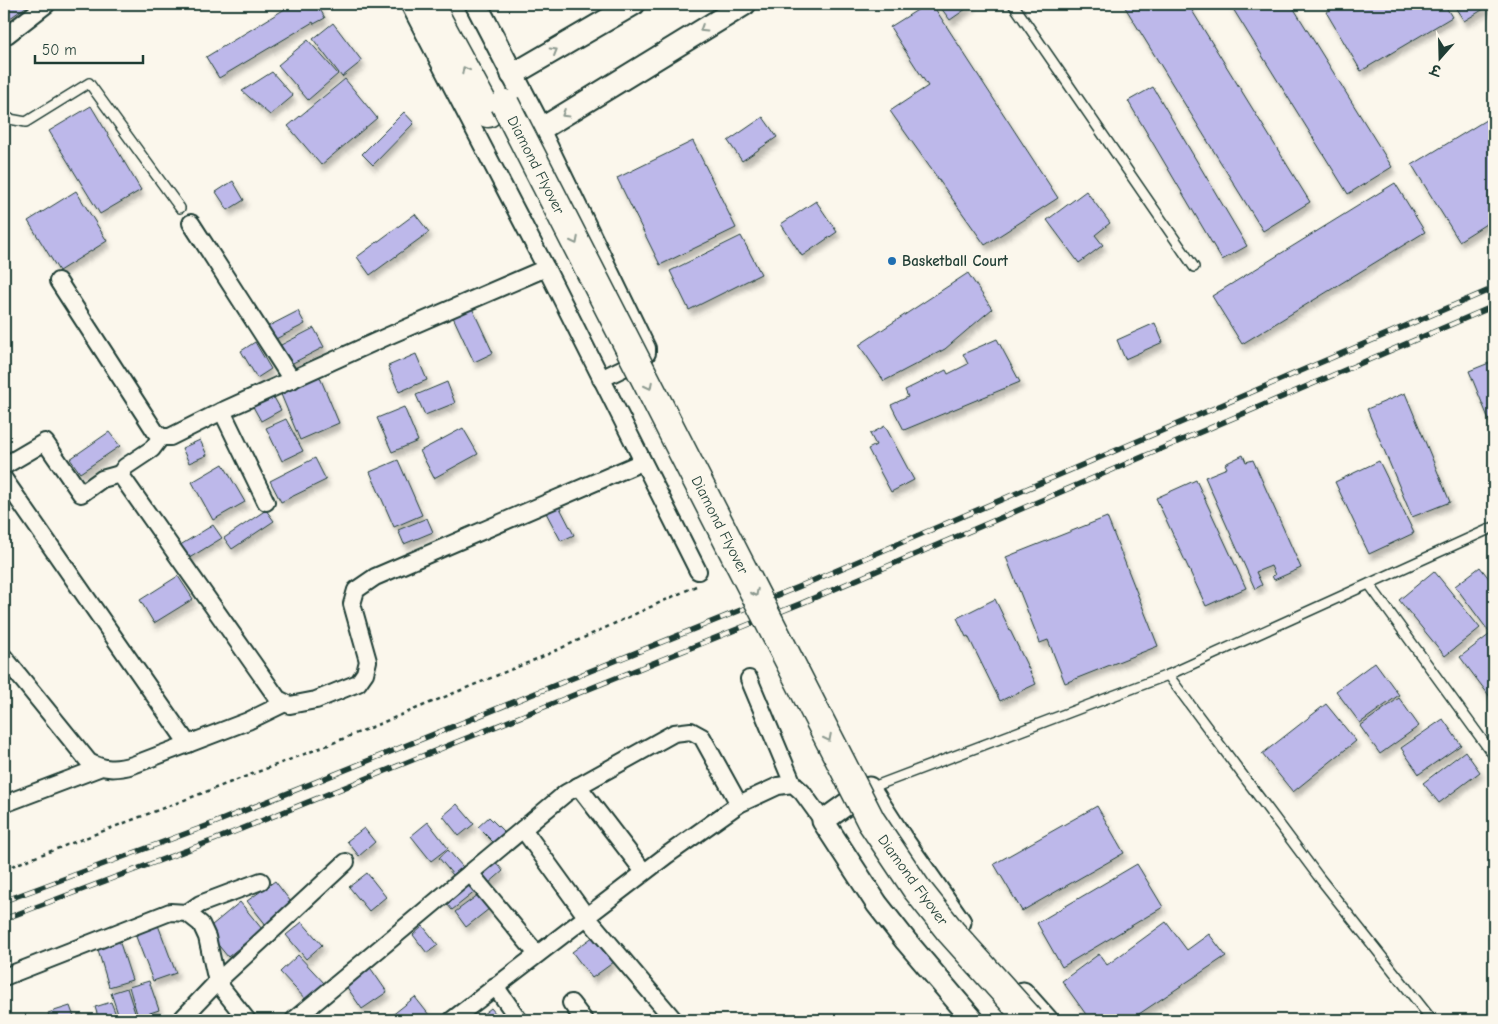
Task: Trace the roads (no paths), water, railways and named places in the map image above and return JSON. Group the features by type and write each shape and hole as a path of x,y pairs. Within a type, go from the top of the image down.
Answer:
{"highway":[{"name":"Diamond Flyover","path":"430,4 493,122 855,831 881,870 933,939 1004,1020"},
{"name":"Diamond Flyover","path":"450,4 505,104 871,821 916,888 951,932 1030,1020"}],"street":[{"path":"5,35 47,4"},
{"path":"409,4 546,268 701,577"},
{"path":"476,4 541,129 647,348 644,358 601,379"},
{"path":"512,75 634,4"},
{"path":"541,129 745,4"},
{"path":"191,223 292,380"},
{"path":"4,466 45,442 81,494 102,480 120,474 125,467 152,449 161,437 174,436 292,380 546,268"},
{"path":"58,281 161,437"},
{"path":"222,412 266,502"},
{"path":"120,474 278,699 290,705 316,700 358,683 365,673 368,661 352,604 356,590 375,577 642,462"},
{"path":"4,480 188,744"},
{"path":"4,657 89,762 99,768"},
{"path":"749,679 793,784 802,792 824,821 877,904 973,1020"},
{"path":"4,804 99,768 118,769 188,744 248,721 285,703"},
{"path":"294,1020 566,793 674,733 691,731 702,737 739,804"},
{"path":"452,1020 644,872 739,804 778,786 793,784"},
{"path":"578,786 644,872"},
{"path":"824,821 870,788 901,838 953,914 1047,1020"},
{"path":"523,829 586,916 674,1020"},
{"path":"181,1020 217,982 346,862"},
{"path":"470,873 537,954"},
{"path":"187,913 200,904 261,881"},
{"path":"4,977 170,912 187,913 201,924 207,937 217,982 247,1020"},
{"path":"495,986 519,1020"}],"lane":[{"path":"1013,4 1194,267"},
{"path":"4,118 26,122 89,83 180,208"},
{"path":"870,788 1168,675 1494,527"},
{"path":"1369,584 1494,756"},
{"path":"1168,675 1318,876 1432,1020"}],"railway":[{"path":"4,901 209,825 798,587 1494,288"},
{"path":"4,919 214,840 802,603 1494,306"}],"place":[{"name":"Basketball Court","path":"892,261"}]}
